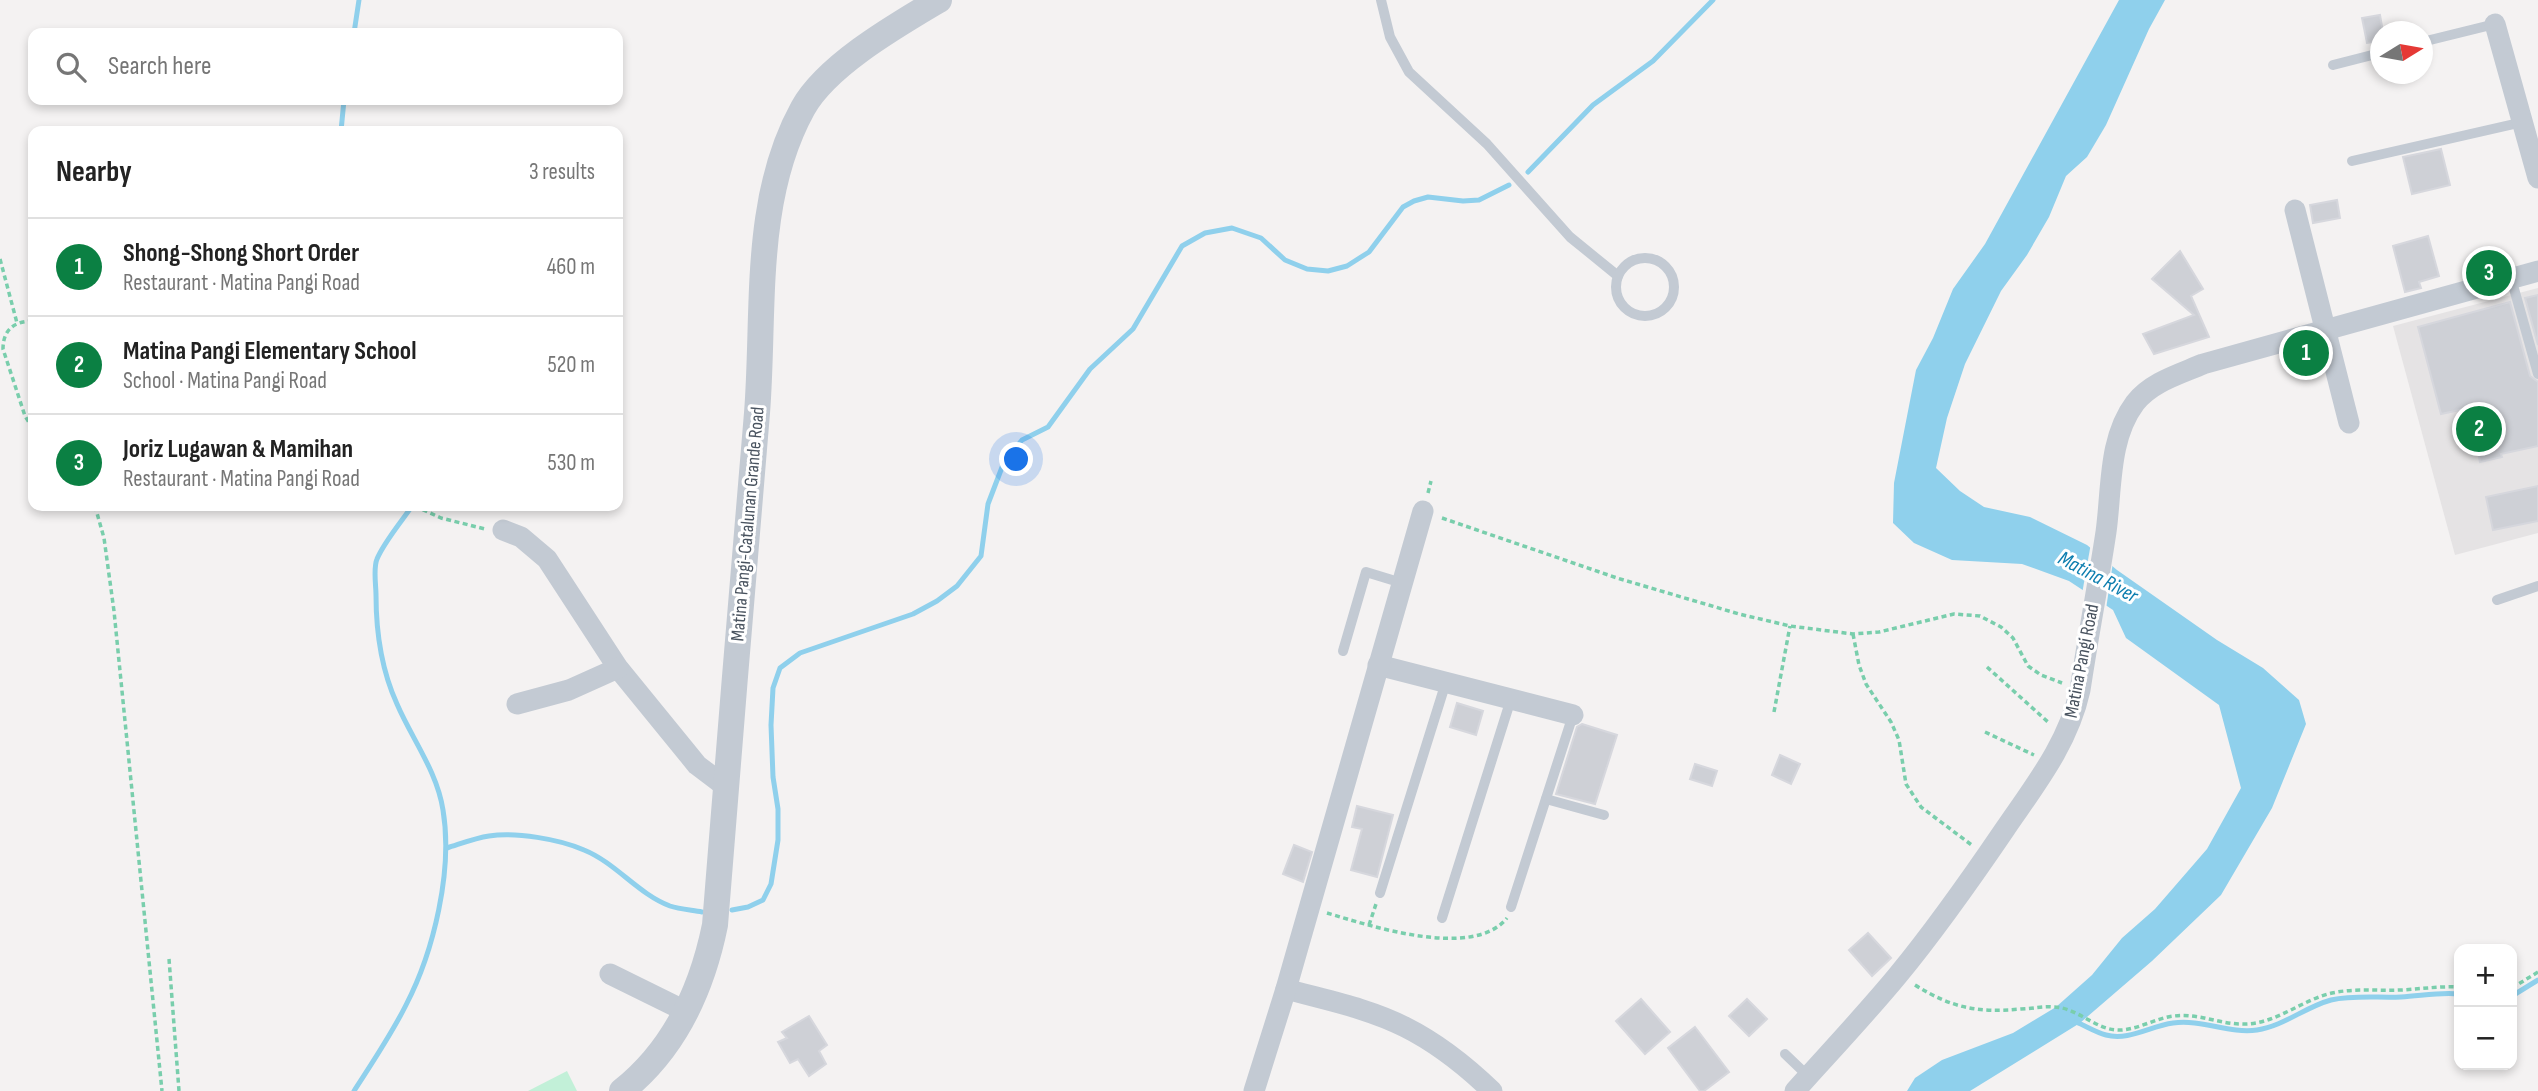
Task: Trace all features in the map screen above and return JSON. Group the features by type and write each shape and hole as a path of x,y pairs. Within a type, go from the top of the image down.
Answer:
{"street":[{"name":"Matina Pangi-Catalunan Grande Road","path":"622,1091 651,1064 671,1039 687,1012 708,957 715,925 757,409 767,219 778,167 805,105 829,77 894,28 939,0"},
{"path":"2495,24 2538,178"},
{"path":"2295,210 2349,423"},
{"name":"Matina Pangi Road","path":"1802,1083 1898,975 1987,855 2065,738 2075,714 2105,534 2116,446 2124,418 2137,400 2156,384 2203,364 2538,271"},
{"path":"1254,1091 1286,989 1423,511"},
{"path":"503,530 521,537 547,559 618,668 697,765 726,787"},
{"path":"1378,665 1573,715"},
{"path":"517,704 569,690 618,668"},
{"path":"610,974 687,1012"},
{"path":"1286,989 1371,1013 1404,1026 1458,1061 1492,1091"}],"lane":[{"path":"1381,0 1390,37 1409,72 1487,144 1570,236 1618,276"},
{"path":"2433,40 2495,24"},
{"path":"2333,65 2370,56"},
{"path":"2352,161 2523,122"},
{"path":"1633,260 1656,260 1666,266 1672,276 1675,287 1672,299 1666,309 1657,315 1634,315 1618,299 1618,276 1633,260"},
{"path":"2511,278 2538,374"},
{"path":"1343,651 1366,572 1402,583"},
{"path":"2497,600 2538,586"},
{"path":"1380,893 1446,682"},
{"path":"1442,918 1511,699"},
{"path":"1511,907 1573,715"},
{"path":"1546,799 1604,815"},
{"path":"1785,1054 1802,1083"}],"path":[{"path":"0,259 18,323"},
{"path":"28,322 18,323 6,334 3,349 28,421"},
{"path":"97,511 114,611 162,1091"},
{"path":"425,511 462,525 503,530"},
{"path":"1423,511 1617,578 1790,626 1853,634 1878,632 1954,614 1980,616 2001,627 2013,638 2028,666 2041,675"},
{"path":"1774,712 1790,626"},
{"path":"1853,634 1858,664 1866,684 1891,722 1899,740 1906,784 1922,807 1967,843 1987,855"},
{"path":"1987,667 2065,738"},
{"path":"1985,733 2050,764"},
{"path":"1369,925 1380,893"},
{"path":"1309,908 1369,925 1436,937 1474,935 1500,927 1511,907"},
{"path":"169,959 179,1091"},
{"path":"2517,985 2538,972"},
{"path":"1898,975 1952,1005 1977,1010 2056,1006 2106,1028 2119,1030 2181,1015 2242,1024 2258,1023 2331,993 2354,989 2402,990 2454,986"}],"shaded area":[{"path":"2538,288 2538,533 2455,555 2393,326"}],"green space":[{"path":"567,1071 577,1091 528,1091"}],"water":[{"name":"Matina River","path":"2119,0 2165,0 2106,125 2087,157 2066,176 2049,217 2027,255 2001,291 1965,364 1947,418 1936,468 1960,491 1984,507 2030,517 2087,545 2117,570 2217,640 2263,668 2299,700 2306,724 2272,808 2221,895 2152,961 2080,1023 1970,1091 1907,1091 1915,1078 1942,1060 2013,1033 2056,1007 2092,975 2122,938 2155,909 2207,849 2241,788 2219,705 2126,638 2113,610 2069,581 2022,564 1952,560 1914,543 1893,523 1894,483 1916,370 1933,338 1953,289 1985,244"}],"pier":[{"path":"2091,543 2113,562 2106,609 2082,594"}],"building":[{"path":"2380,15 2381,21 2370,21 2370,43 2367,43 2362,18"},
{"path":"2441,149 2450,185 2412,194 2403,157"},
{"path":"2337,200 2340,218 2313,223 2310,205"},
{"path":"2428,236 2439,276 2419,282 2421,288 2405,292 2393,246"},
{"path":"2180,251 2203,289 2191,296 2209,337 2154,354 2143,334 2194,315 2152,279"},
{"path":"2538,295 2538,345 2525,298"},
{"path":"2510,302 2530,376 2538,382 2538,446 2501,454 2502,457 2480,462 2469,408 2441,414 2418,327"},
{"path":"2538,486 2538,521 2493,530 2486,497"},
{"path":"1457,703 1483,711 1476,735 1450,727"},
{"path":"1582,724 1617,735 1595,804 1556,794 1577,727"},
{"path":"1780,755 1800,764 1791,784 1772,775"},
{"path":"1695,764 1717,771 1712,786 1690,779"},
{"path":"1357,806 1393,815 1377,877 1351,870 1362,829 1352,827"},
{"path":"1294,845 1312,852 1303,882 1283,874"},
{"path":"1868,933 1891,958 1872,976 1849,950"},
{"path":"1641,999 1670,1032 1645,1054 1616,1021"},
{"path":"1747,999 1767,1019 1749,1036 1729,1016"},
{"path":"809,1016 827,1045 819,1051 826,1064 809,1076 798,1059 790,1063 778,1042 787,1038 782,1032"},
{"path":"1695,1027 1729,1072 1704,1091 1700,1091 1668,1048"}],"waterway":[{"path":"355,28 359,0"},
{"path":"1528,172 1593,105 1653,61 1713,0"},
{"path":"341,126 344,105"},
{"path":"732,910 763,900 771,884 778,840 771,725 773,688 780,668 800,653 913,614 957,586 981,556 988,504 1004,462 1022,440 1048,427 1090,369 1133,329 1182,246 1205,233 1232,228 1261,238 1285,260 1307,269 1328,271 1347,266 1369,252 1403,207 1414,201 1428,197 1479,200 1509,185"},
{"path":"354,1091 394,1027 416,984 433,935 443,884 445,833 440,796 430,769 392,691 380,651 377,623 376,563 380,552 408,511"},
{"path":"447,848 478,838 500,835 537,837 562,843 596,856 658,901 702,912"},
{"path":"2517,993 2538,980"},
{"path":"2076,1022 2102,1034 2115,1036 2131,1035 2184,1022 2247,1031 2276,1025 2312,1007 2340,998 2454,994"}],"place":[{"name":"Joriz Lugawan & Mamihan","path":"2489,273"},
{"name":"Shong-Shong Short Order","path":"2306,353"},
{"name":"Matina Pangi Elementary School","path":"2479,429"}]}
